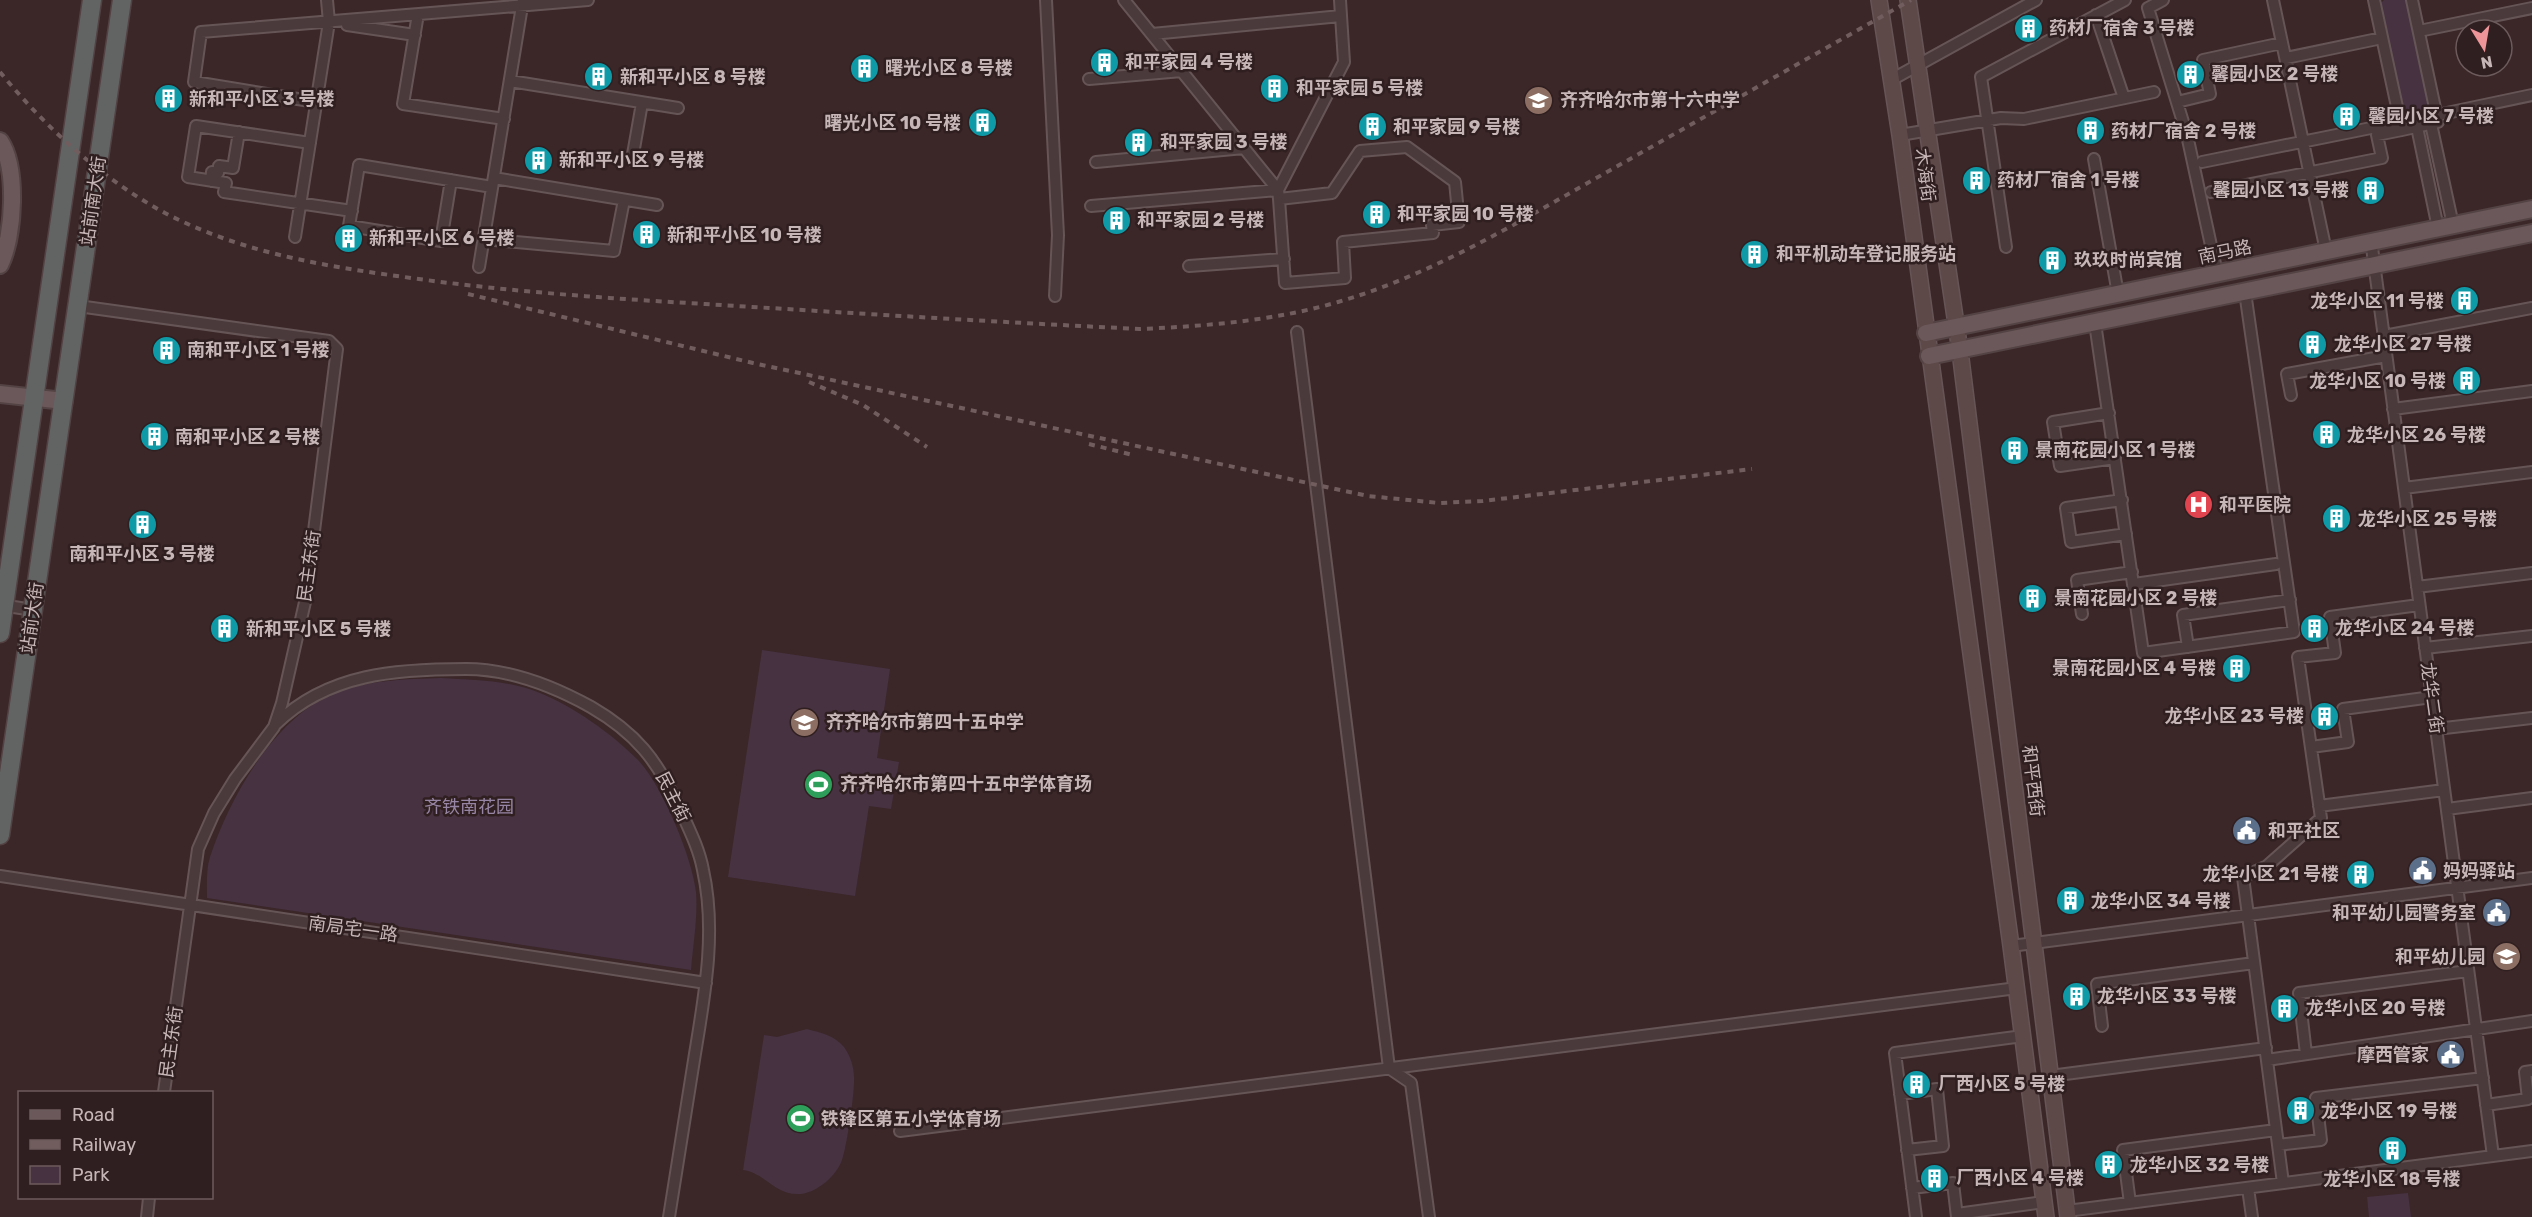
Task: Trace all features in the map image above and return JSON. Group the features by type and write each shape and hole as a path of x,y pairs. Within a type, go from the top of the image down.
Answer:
{"highway":[{"name":"站前南大街","path":"35,398 92,0"},
{"name":"站前南大街","path":"64,401 122,0"},
{"name":"站前大街","path":"0,633 2,605 35,398"},
{"name":"站前大街","path":"0,835 64,401"}],"main road":[{"name":"木海街","path":"1879,0 1900,135 1929,356"},
{"name":"木海街","path":"1908,0 1960,351"},
{"path":"0,141 10,163 13,180 6,250 0,265"},
{"name":"南马路","path":"1926,333 2532,209"},
{"path":"2045,1210 2012,946 1929,356 2532,232"},
{"name":"和平西街","path":"1960,351 2067,1214"},
{"path":"0,394 64,401"}],"street":[{"path":"295,237 329,22 327,0"},
{"path":"316,102 194,82 201,33 418,15 523,3 588,0"},
{"path":"1046,0 1058,235 1055,296"},
{"path":"1124,0 1279,194"},
{"path":"1091,206 1279,194 1332,193 1360,151 1407,147 1455,182 1459,222 1432,225 1433,233 1343,242 1346,278 1285,283 1279,194 1344,62 1340,0"},
{"path":"1891,81 2036,0"},
{"path":"2006,247 1981,77 2125,0"},
{"path":"2163,0 2148,8 2187,135 2217,273"},
{"path":"2273,0 2326,251"},
{"path":"2374,0 2401,126"},
{"path":"2412,0 2434,119 2446,227"},
{"path":"479,267 523,3"},
{"path":"2419,31 2532,8"},
{"path":"418,15 403,104 504,119"},
{"path":"2096,15 2124,98"},
{"path":"1152,34 1341,16"},
{"path":"329,22 415,35"},
{"path":"2286,58 2382,38"},
{"path":"2177,102 2210,94 2203,60 2282,43"},
{"path":"1089,79 1182,71"},
{"path":"510,81 678,108"},
{"path":"1900,135 1988,120 2024,119 2154,92"},
{"path":"2202,162 2401,126 2417,127 2434,119 2532,95"},
{"path":"632,160 642,103"},
{"path":"310,143 196,126 188,177 226,183 224,192 352,211"},
{"path":"2417,127 2446,227"},
{"path":"2211,192 2382,158 2377,131"},
{"path":"211,181 212,172 218,173 219,166 233,168 239,132"},
{"path":"1096,162 1244,148"},
{"path":"2094,159 2118,294"},
{"path":"451,180 441,241 349,226 359,165 451,180 493,183 657,205"},
{"path":"483,239 614,251 624,200"},
{"name":"龙华二街","path":"2371,241 2493,1156"},
{"path":"1189,266 1284,259"},
{"path":"2095,323 2143,653 2294,632 2245,292"},
{"name":"民主东街","path":"78,306 329,341 337,349 305,603 282,703 274,727 214,813 198,849 164,1091"},
{"path":"2384,336 2532,308"},
{"path":"1296,332 1389,1068 1411,1083 1429,1217"},
{"path":"2291,395 2287,374 2386,356"},
{"path":"2393,409 2532,391"},
{"path":"2109,413 2053,422 2060,466 2115,458"},
{"path":"2404,488 2532,472"},
{"path":"2122,500 2066,508 2071,542 2126,534"},
{"path":"2082,614 2077,580 2133,578 2276,564"},
{"path":"2417,587 2532,573"},
{"path":"2188,647 2183,615 2290,600"},
{"path":"2,605 33,610"},
{"path":"2283,1183 2243,877 2267,866 2321,818 2298,657 2335,653 2330,616 2420,605"},
{"path":"2425,648 2532,636"},
{"name":"民主街","path":"274,727 293,707 329,687 387,671 483,669 533,680 577,699 611,719 638,740 664,775 692,836 704,871 707,907 706,983 669,1217"},
{"path":"2311,747 2348,742 2343,709 2432,698"},
{"path":"2436,729 2532,718"},
{"path":"2319,806 2444,790"},
{"path":"2447,809 2532,798"},
{"name":"南局宅一路","path":"0,876 706,983"},
{"path":"2012,946 2532,878"},
{"path":"2102,1026 2097,984 2254,963"},
{"path":"2306,1054 2299,993 2468,971"},
{"path":"900,1131 2017,988"},
{"path":"2267,1060 2532,1021"},
{"path":"1916,1217 1895,1053 2022,1036"},
{"path":"2050,1076 2266,1048"},
{"path":"2486,1105 2528,1099 2524,1072 2532,1071"},
{"path":"2278,1145 2321,1140 2316,1098 2482,1078"},
{"path":"1900,1094 1937,1089 1943,1146 1907,1150"},
{"path":"2130,1203 2123,1150 2276,1130"},
{"path":"2067,1214 2130,1203 2532,1151"},
{"path":"1912,1188 1953,1183 1957,1215 2045,1210"},
{"path":"2248,1188 2252,1217"},
{"path":"147,1217 149,1199"}],"green space":[{"path":"2384,0 2406,0 2429,107 2418,115 2404,113 2380,4"},
{"name":"齐齐哈尔市第四十五中学体育场","path":"762,650 890,669 877,758 899,762 891,809 869,806 855,896 728,877"},
{"name":"齐铁南花园","path":"441,678 504,683 540,693 592,722 638,760 657,786 689,860 696,892 691,970 207,898 209,862 229,810 256,763 292,721 312,706 346,689 386,681"},
{"name":"铁锋区第五小学体育场","path":"807,1029 832,1037 844,1047 853,1069 853,1094 846,1143 840,1166 831,1177 814,1190 792,1194 784,1192 758,1175 743,1170 764,1035 777,1037"},
{"path":"2408,1193 2411,1217 2369,1217 2367,1197"}],"railway":[{"path":"0,72 55,132 119,184 165,213 193,226 278,255 367,272 551,293 1140,329 1215,324 1289,314 1338,302 1408,277 1509,227 1911,0"},
{"path":"468,294 753,363 1368,496 1439,503 1483,501 1752,469"},
{"path":"809,382 863,405 927,447"},
{"path":"1089,444 1133,455"}],"place":[{"name":"药材厂宿舍 3 号楼","path":"2028,28"},
{"name":"和平家园 4 号楼","path":"1104,62"},
{"name":"曙光小区 8 号楼","path":"864,68"},
{"name":"馨园小区 2 号楼","path":"2190,74"},
{"name":"新和平小区 8 号楼","path":"599,77"},
{"name":"和平家园 5 号楼","path":"1275,88"},
{"name":"新和平小区 3 号楼","path":"168,99"},
{"name":"齐齐哈尔市第十六中学","path":"1539,100"},
{"name":"馨园小区 7 号楼","path":"2347,116"},
{"name":"曙光小区 10 号楼","path":"982,123"},
{"name":"和平家园 9 号楼","path":"1372,127"},
{"name":"药材厂宿舍 2 号楼","path":"2090,131"},
{"name":"和平家园 3 号楼","path":"1139,142"},
{"name":"新和平小区 9 号楼","path":"538,160"},
{"name":"药材厂宿舍 1 号楼","path":"1976,180"},
{"name":"馨园小区 13 号楼","path":"2370,190"},
{"name":"和平家园 10 号楼","path":"1376,214"},
{"name":"和平家园 2 号楼","path":"1116,220"},
{"name":"新和平小区 10 号楼","path":"646,235"},
{"name":"新和平小区 6 号楼","path":"348,238"},
{"name":"和平机动车登记服务站","path":"1755,254"},
{"name":"玖玖时尚宾馆","path":"2053,260"},
{"name":"龙华小区 11 号楼","path":"2465,301"},
{"name":"龙华小区 27 号楼","path":"2313,344"},
{"name":"南和平小区 1 号楼","path":"166,350"},
{"name":"龙华小区 10 号楼","path":"2467,381"},
{"name":"龙华小区 26 号楼","path":"2326,435"},
{"name":"南和平小区 2 号楼","path":"154,437"},
{"name":"景南花园小区 1 号楼","path":"2014,450"},
{"name":"和平医院","path":"2198,505"},
{"name":"龙华小区 25 号楼","path":"2337,519"},
{"name":"南和平小区 3 号楼","path":"142,525"},
{"name":"景南花园小区 2 号楼","path":"2033,598"},
{"name":"龙华小区 24 号楼","path":"2314,628"},
{"name":"新和平小区 5 号楼","path":"225,629"},
{"name":"景南花园小区 4 号楼","path":"2237,668"},
{"name":"龙华小区 23 号楼","path":"2325,716"},
{"name":"齐齐哈尔市第四十五中学","path":"805,722"},
{"name":"齐齐哈尔市第四十五中学体育场","path":"819,784"},
{"name":"和平社区","path":"2247,831"},
{"name":"妈妈驿站","path":"2422,871"},
{"name":"龙华小区 21 号楼","path":"2360,874"},
{"name":"龙华小区 34 号楼","path":"2070,901"},
{"name":"和平幼儿园警务室","path":"2497,913"},
{"name":"和平幼儿园","path":"2506,957"},
{"name":"龙华小区 33 号楼","path":"2076,996"},
{"name":"龙华小区 20 号楼","path":"2285,1008"},
{"name":"摩西管家","path":"2450,1055"},
{"name":"厂西小区 5 号楼","path":"1917,1084"},
{"name":"龙华小区 19 号楼","path":"2300,1111"},
{"name":"铁锋区第五小学体育场","path":"800,1119"},
{"name":"龙华小区 18 号楼","path":"2392,1150"},
{"name":"龙华小区 32 号楼","path":"2109,1165"},
{"name":"厂西小区 4 号楼","path":"1935,1178"}]}
